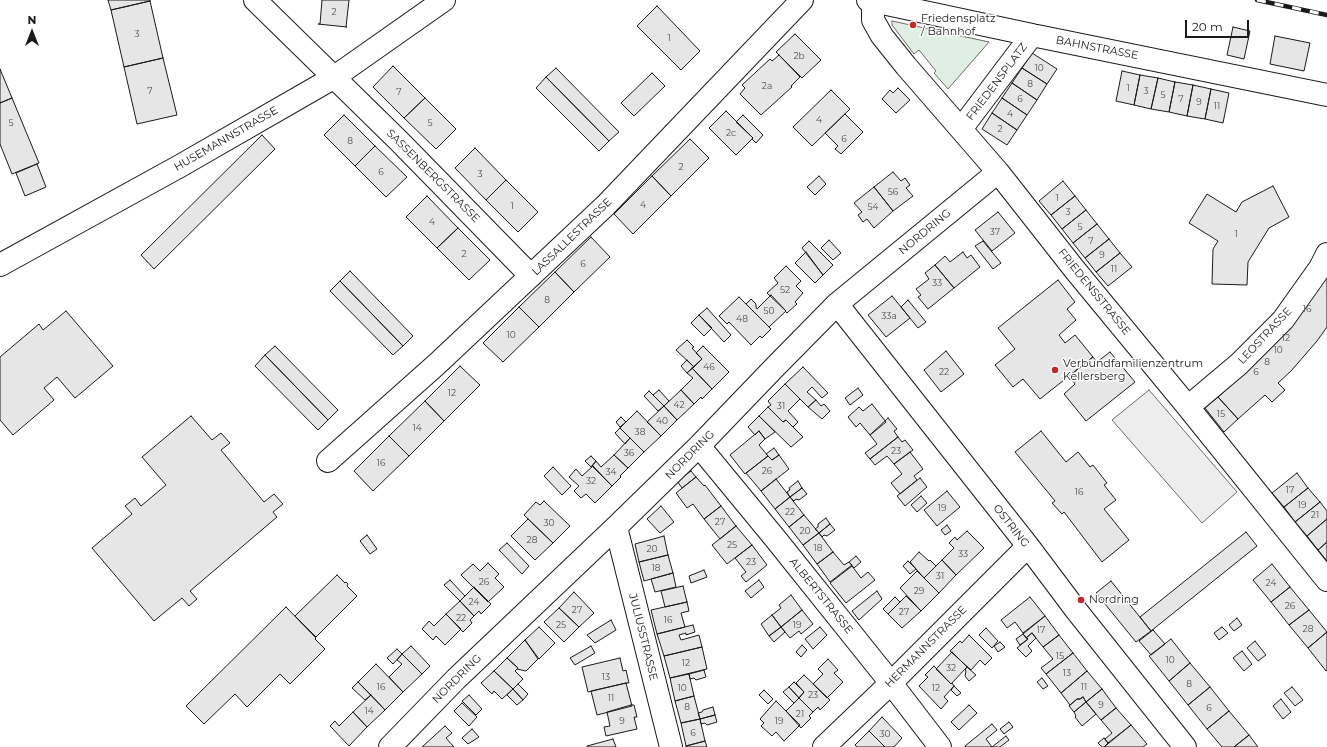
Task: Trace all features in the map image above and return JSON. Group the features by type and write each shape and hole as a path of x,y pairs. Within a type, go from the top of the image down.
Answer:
{"street":[{"name":"SASSENBERGSTRASSE","path":"255,0 404,147 531,276"},
{"name":"HUSEMANNSTRASSE","path":"0,264 180,166 333,78 444,0"},
{"name":"LASSALLESTRASSE","path":"328,461 437,364 606,205 802,0"},
{"name":"BAHNSTRASSE","path":"870,1 1327,95"},
{"name":"FRIEDENSSTRASSE","path":"870,1 873,20 882,36 906,66 998,172 1075,270 1188,407 1327,580"},
{"name":"FRIEDENSPLATZ","path":"961,129 1032,35"},
{"name":"NORDRING","path":"394,745 456,679 699,446 837,304 998,172"},
{"name":"LEOSTRASSE","path":"1188,407 1239,364 1284,320 1320,268 1327,254"},
{"name":"OSTRING","path":"837,304 1185,747"},
{"name":"ALBERTSTRASSE","path":"699,446 891,683 940,747"},
{"name":"JULIUSSTRASSE","path":"616,527 671,747"},
{"name":"HERMANNSTRASSE","path":"824,747 891,683 1028,546"}],"green space":[{"path":"892,21 989,42 948,89 934,73 936,71 919,50 914,54 892,25"}],"shaded area":[{"path":"1149,390 1237,492 1202,523 1112,420"}],"building":[{"path":"108,0 150,0 150,1 111,10"},
{"path":"322,0 349,0 346,27 318,24 320,24"},
{"path":"150,1 163,58 124,67 111,10"},
{"path":"657,6 700,51 681,70 637,26"},
{"path":"1233,27 1250,31 1244,59 1227,55"},
{"path":"795,34 821,60 802,78 776,52"},
{"path":"1275,36 1310,43 1304,71 1270,64"},
{"path":"1032,53 1057,69 1047,84 1022,68"},
{"path":"779,55 800,77 791,86 792,87 761,115 740,94 745,88 742,85 770,59 772,61"},
{"path":"163,58 177,115 137,124 124,67"},
{"path":"393,66 425,98 404,118 373,87"},
{"path":"556,68 619,132 609,141 546,77"},
{"path":"1022,68 1047,84 1037,100 1012,83"},
{"path":"0,69 12,98 0,103"},
{"path":"1122,71 1140,75 1134,105 1116,101"},
{"path":"652,73 665,86 634,116 621,103"},
{"path":"1140,75 1158,78 1151,109 1134,105"},
{"path":"546,77 609,141 599,151 536,88"},
{"path":"1158,78 1175,82 1169,112 1151,109"},
{"path":"1175,82 1193,85 1187,116 1169,112"},
{"path":"1012,83 1037,100 1027,115 1002,98"},
{"path":"1193,85 1211,89 1205,119 1187,116"},
{"path":"898,88 910,100 896,113 882,99 890,90 893,93"},
{"path":"1211,89 1229,93 1223,123 1205,119"},
{"path":"831,90 850,109 812,146 793,127"},
{"path":"12,98 39,163 12,174 0,144 0,103"},
{"path":"425,98 456,129 436,149 404,118"},
{"path":"1002,98 1027,115 1017,130 992,113"},
{"path":"726,111 753,138 736,155 709,128"},
{"path":"992,113 1017,130 1007,145 982,129"},
{"path":"845,114 863,132 841,154 835,149 838,146 825,133"},
{"path":"344,115 375,146 355,166 324,135"},
{"path":"743,115 763,135 756,143 752,139 753,138 736,122"},
{"path":"262,135 275,149 154,269 141,255"},
{"path":"690,139 709,158 671,196 652,176"},
{"path":"375,146 407,177 386,197 355,166"},
{"path":"475,148 506,180 486,200 455,168"},
{"path":"37,164 46,187 25,196 16,173"},
{"path":"893,172 901,181 905,178 910,185 906,188 913,196 893,211 874,187"},
{"path":"652,176 671,196 633,234 614,214"},
{"path":"819,176 826,184 815,195 807,187"},
{"path":"506,180 538,212 518,232 486,200"},
{"path":"1063,181 1075,196 1051,215 1039,201"},
{"path":"1273,186 1289,217 1269,228 1248,262 1247,285 1212,284 1213,249 1218,241 1189,223 1207,194 1236,212 1242,202"},
{"path":"874,187 893,211 874,228 867,219 863,222 858,215 862,212 854,203"},
{"path":"427,196 458,228 437,248 406,217"},
{"path":"1075,196 1086,210 1062,229 1051,215"},
{"path":"1086,210 1097,224 1073,243 1062,229"},
{"path":"998,212 1015,233 992,251 975,230"},
{"path":"1097,224 1109,239 1085,258 1073,243"},
{"path":"458,228 490,260 469,280 437,248"},
{"path":"591,237 610,257 574,292 555,272"},
{"path":"1109,239 1120,253 1096,272 1085,258"},
{"path":"829,240 841,253 833,260 821,248"},
{"path":"809,241 833,265 823,275 802,248"},
{"path":"983,241 1001,263 993,269 975,246"},
{"path":"806,252 823,275 815,283 795,263"},
{"path":"963,252 967,258 971,255 980,267 954,288 935,265 945,256 950,262"},
{"path":"1120,253 1132,267 1108,286 1096,272"},
{"path":"935,265 954,288 928,309 918,297 921,295 916,289 929,279 925,273"},
{"path":"786,266 801,281 796,286 803,293 795,302 797,304 787,313 767,293 778,283 774,278"},
{"path":"1327,270 1327,327 1291,371 1278,383 1285,390 1272,402 1265,395 1238,419 1218,397 1244,374"},
{"path":"350,271 413,336 403,346 340,281"},
{"path":"555,272 574,292 539,327 519,307"},
{"path":"1058,280 1075,302 1067,309 1076,320 1059,335 1065,343 1075,335 1093,357 1040,399 1023,379 1013,387 995,365 1015,349 998,328"},
{"path":"340,281 403,346 393,355 330,291"},
{"path":"771,295 786,311 769,327 746,304 751,299 756,304 757,309"},
{"path":"892,296 910,318 886,337 868,315"},
{"path":"739,297 771,329 762,338 760,336 751,345 729,322 727,324 719,316"},
{"path":"908,300 926,322 918,328 901,307"},
{"path":"519,307 539,327 503,362 483,343"},
{"path":"707,308 731,335 724,342 699,315"},
{"path":"66,311 113,366 75,398 57,377 44,388 54,400 13,435 0,420 0,357 39,324 43,330"},
{"path":"699,315 712,328 704,336 691,323"},
{"path":"687,340 702,359 694,367 676,350"},
{"path":"275,346 338,410 328,420 265,355"},
{"path":"703,346 729,372 712,389 692,368 702,359 696,353"},
{"path":"946,351 964,374 941,392 924,370"},
{"path":"1110,352 1135,382 1086,421 1064,394 1075,384 1069,376 1093,357 1097,362"},
{"path":"265,355 328,420 318,430 255,366"},
{"path":"687,360 694,367 687,373 681,366"},
{"path":"460,366 480,385 444,421 425,401"},
{"path":"803,367 828,393 822,398 812,387 807,392 816,400 808,407 785,384"},
{"path":"692,368 712,389 702,399 701,397 694,404 681,390 693,378 687,373"},
{"path":"785,384 800,399 788,411 798,422 793,427 786,420 783,422 768,407 771,405 768,401"},
{"path":"858,388 863,395 850,405 845,398"},
{"path":"659,390 669,401 664,406 653,395"},
{"path":"681,390 694,404 677,420 664,406"},
{"path":"649,391 664,406 658,411 644,396"},
{"path":"1218,397 1238,419 1224,432 1205,408"},
{"path":"816,400 821,406 824,404 830,411 822,419 808,407"},
{"path":"425,401 444,421 409,456 389,436"},
{"path":"872,404 886,422 870,435 860,423 856,427 848,417 859,407 863,411"},
{"path":"664,406 677,420 661,436 647,422"},
{"path":"768,407 783,422 786,420 803,437 791,447 759,416"},
{"path":"637,411 661,436 644,452 620,428"},
{"path":"191,416 212,440 221,433 230,443 221,450 264,502 274,494 283,504 273,512 277,517 190,591 197,599 189,606 182,598 154,621 92,548 132,514 125,506 135,498 141,506 166,485 142,457"},
{"path":"759,416 775,432 765,439 759,431 755,435 748,427"},
{"path":"621,417 626,422 620,427 616,422"},
{"path":"888,418 897,429 894,431 898,437 870,459 865,453 877,444 870,435"},
{"path":"620,428 630,438 625,444 615,433"},
{"path":"759,431 765,439 759,445 768,456 745,474 730,455"},
{"path":"1041,431 1066,462 1078,452 1090,467 1093,465 1107,483 1104,485 1116,500 1104,509 1129,540 1102,562 1064,512 1062,514 1052,503 1055,501 1015,452"},
{"path":"389,436 409,456 373,491 354,471"},
{"path":"898,437 902,442 905,440 913,450 894,464 887,456 875,465 870,459"},
{"path":"630,438 644,452 628,468 614,455"},
{"path":"774,448 779,455 772,460 766,454"},
{"path":"910,452 923,469 914,476 917,480 900,494 891,483 902,474 894,464"},
{"path":"614,455 628,468 612,486 592,466 596,461 601,467"},
{"path":"779,455 789,469 761,491 746,473 768,456 772,460"},
{"path":"591,456 596,461 591,467 585,461"},
{"path":"593,466 612,486 595,503 586,494 581,498 574,491 579,486 569,477 576,469 582,476"},
{"path":"553,467 571,486 562,495 544,476"},
{"path":"691,471 696,477 682,488 677,481"},
{"path":"1297,473 1308,488 1284,507 1272,493"},
{"path":"696,477 704,486 705,485 721,506 704,519 693,504 687,508 676,493"},
{"path":"920,478 927,487 905,506 897,496"},
{"path":"776,479 790,497 775,509 761,491"},
{"path":"798,481 802,488 790,497 787,492 790,490 789,488"},
{"path":"802,488 807,494 799,500 796,499 794,501 790,497"},
{"path":"1308,488 1320,502 1295,522 1284,507"},
{"path":"947,491 960,507 937,526 924,510"},
{"path":"921,496 927,503 917,512 911,505"},
{"path":"790,497 804,515 789,527 775,509"},
{"path":"544,501 570,526 553,543 524,515 536,502 540,505"},
{"path":"1320,502 1327,511 1327,519 1307,536 1295,522"},
{"path":"661,506 674,522 660,533 647,519"},
{"path":"721,506 736,526 720,539 704,519"},
{"path":"804,515 819,533 803,545 789,527"},
{"path":"826,518 830,524 819,533 815,529 818,527 818,524"},
{"path":"528,519 553,543 535,560 511,536"},
{"path":"1327,519 1327,542 1318,550 1307,536"},
{"path":"830,524 835,530 827,536 824,535 822,537 819,533"},
{"path":"947,525 951,531 945,535 941,530"},
{"path":"736,526 752,545 727,564 712,545"},
{"path":"967,531 984,548 956,575 942,560 954,548 949,543 955,537 957,540"},
{"path":"1246,532 1257,546 1151,631 1140,617"},
{"path":"819,533 833,552 817,564 803,545"},
{"path":"367,535 377,549 370,554 360,541"},
{"path":"664,536 668,555 639,562 635,544"},
{"path":"1327,542 1327,561 1318,550"},
{"path":"507,543 529,566 522,574 499,550"},
{"path":"752,545 767,565 746,582 741,576 746,572 735,558"},
{"path":"833,552 844,565 849,562 852,565 830,582 817,564"},
{"path":"919,552 936,566 924,578 910,562"},
{"path":"668,555 673,573 644,581 639,562"},
{"path":"856,556 861,562 854,568 849,562"},
{"path":"942,560 956,575 939,593 924,578"},
{"path":"908,561 916,569 910,574 903,566"},
{"path":"488,563 499,574 495,578 504,587 488,602 461,575 473,564 480,571"},
{"path":"1272,564 1290,587 1271,602 1253,580"},
{"path":"852,566 861,578 868,572 875,580 846,603 830,583"},
{"path":"704,570 707,577 691,583 689,576"},
{"path":"917,571 939,593 921,611 900,588"},
{"path":"673,573 676,587 655,592 651,579"},
{"path":"337,575 348,584 347,586 357,596 316,637 295,616"},
{"path":"450,580 465,596 460,601 444,585"},
{"path":"759,580 764,587 751,598 745,591"},
{"path":"1111,581 1151,631 1136,642 1096,593"},
{"path":"683,586 687,602 665,607 661,591"},
{"path":"474,587 491,604 481,614 479,611 474,616 460,601"},
{"path":"1290,587 1309,610 1289,625 1271,602"},
{"path":"877,591 882,599 859,620 852,611"},
{"path":"574,592 594,613 579,627 559,608"},
{"path":"791,595 802,610 781,627 772,615 781,608 779,605"},
{"path":"906,596 921,611 902,628 888,614"},
{"path":"895,597 900,602 888,614 883,609"},
{"path":"1030,597 1045,616 1023,633 1015,622 1007,628 1001,620"},
{"path":"460,601 474,616 470,620 472,623 463,632 446,614"},
{"path":"687,602 689,611 681,613 685,627 657,634 651,610"},
{"path":"286,607 325,649 290,684 280,674 247,707 235,694 204,724 186,706"},
{"path":"559,608 579,627 564,642 544,622"},
{"path":"802,610 813,624 801,634 799,631 790,638 781,627"},
{"path":"1309,610 1327,632 1308,648 1289,625"},
{"path":"446,614 461,629 445,645 436,636 433,640 422,629 429,621 434,626"},
{"path":"772,615 781,627 769,636 761,624"},
{"path":"1045,616 1059,635 1043,647 1032,633 1026,638 1023,634"},
{"path":"1237,618 1242,625 1234,631 1229,625"},
{"path":"611,620 616,630 595,643 587,635"},
{"path":"693,625 695,632 686,635 686,633 679,635 681,640 699,635 702,647 664,656 657,634"},
{"path":"539,627 555,643 539,659 525,640"},
{"path":"781,627 785,632 774,642 769,636"},
{"path":"820,627 827,635 813,649 805,639"},
{"path":"1222,627 1228,633 1219,640 1214,633"},
{"path":"986,628 998,641 992,648 979,635"},
{"path":"1153,630 1165,644 1151,655 1139,641"},
{"path":"1327,632 1327,670 1326,671 1308,648"},
{"path":"1032,633 1036,638 1028,646 1032,651 1026,657 1017,648 1028,639 1026,638"},
{"path":"1023,634 1028,639 1020,645 1016,639"},
{"path":"969,635 992,658 985,665 980,660 971,670 950,651 960,641 962,643"},
{"path":"1059,635 1073,653 1046,674 1041,668 1053,659 1043,647"},
{"path":"1171,639 1190,663 1169,681 1149,656"},
{"path":"525,640 538,659 526,671 517,669 518,668 507,658"},
{"path":"1255,641 1266,655 1258,661 1247,648"},
{"path":"1000,642 1005,647 998,652 994,646"},
{"path":"802,645 807,650 801,657 796,652"},
{"path":"411,646 430,666 422,674 402,654"},
{"path":"591,646 595,653 575,665 570,658"},
{"path":"702,647 707,669 670,678 664,656"},
{"path":"397,649 402,654 393,664 387,658"},
{"path":"1242,651 1252,664 1244,671 1233,658"},
{"path":"952,652 967,667 951,684 936,669"},
{"path":"1073,653 1087,671 1061,693 1046,674"},
{"path":"402,654 422,674 403,692 389,677 402,664 397,660"},
{"path":"507,658 518,668 515,671 523,679 513,689 494,671"},
{"path":"620,658 623,671 626,670 629,683 588,692 582,667"},
{"path":"828,659 838,670 834,673 843,682 827,698 813,684 823,674 818,669"},
{"path":"1190,663 1210,687 1188,705 1169,681"},
{"path":"376,664 403,692 385,710 358,682"},
{"path":"934,666 954,686 944,697 948,701 941,709 919,686 928,677 925,675"},
{"path":"967,667 976,675 969,681 965,676 965,670"},
{"path":"704,670 706,677 696,680 694,678 690,679 689,674"},
{"path":"494,671 513,689 502,699 494,691 492,694 481,683"},
{"path":"1087,671 1102,689 1086,702 1083,697 1077,699 1070,705 1061,693"},
{"path":"689,674 694,696 675,701 670,678"},
{"path":"804,675 830,700 820,710 818,707 813,712 799,698 804,692 796,683"},
{"path":"1042,678 1048,686 1043,689 1037,682"},
{"path":"358,682 371,695 365,700 352,688"},
{"path":"794,682 804,692 799,698 789,687"},
{"path":"626,683 632,706 597,715 591,691"},
{"path":"518,684 528,694 523,700 513,689"},
{"path":"954,686 961,693 957,696 951,690"},
{"path":"789,687 799,698 794,703 783,692"},
{"path":"1210,687 1229,711 1207,729 1188,705"},
{"path":"1292,687 1303,700 1295,706 1284,693"},
{"path":"513,689 523,700 517,705 507,695"},
{"path":"1102,689 1116,708 1101,720 1086,702"},
{"path":"764,690 773,699 768,704 759,695"},
{"path":"371,695 385,710 367,727 353,712"},
{"path":"469,695 482,709 476,715 462,701"},
{"path":"694,696 700,719 681,723 675,701"},
{"path":"1083,697 1086,702 1074,712 1069,706 1077,699"},
{"path":"799,698 813,712 809,716 811,718 801,728 786,711"},
{"path":"1281,699 1291,712 1283,719 1273,706"},
{"path":"776,701 800,725 784,741 776,732 772,736 761,726 764,723 760,719"},
{"path":"1086,702 1096,714 1082,726 1075,717 1074,712"},
{"path":"462,703 477,717 469,726 454,711"},
{"path":"634,705 637,717 634,717 637,729 606,736 604,727 610,726 607,712"},
{"path":"969,705 977,713 959,730 951,722"},
{"path":"713,707 715,715 700,719 698,713"},
{"path":"1116,708 1131,725 1108,743 1105,739 1112,733 1101,720"},
{"path":"1229,711 1249,735 1234,747 1222,747 1207,729"},
{"path":"353,712 367,727 349,746 330,726 335,721 339,726"},
{"path":"715,715 717,722 707,725 705,723 701,724 700,719"},
{"path":"882,717 902,738 894,747 885,747 869,731"},
{"path":"700,719 705,741 686,746 681,723"},
{"path":"1009,722 1013,727 1004,734 1000,729"},
{"path":"992,724 997,730 986,739 992,747 965,747 965,746"},
{"path":"1131,725 1147,744 1143,747 1104,747"},
{"path":"445,726 452,733 446,738 454,747 422,747"},
{"path":"472,729 479,737 468,744 462,738"},
{"path":"869,731 885,747 857,747 855,745"},
{"path":"1249,735 1258,747 1234,747"},
{"path":"1006,736 1009,740 1000,747 992,747"},
{"path":"1104,738 1108,743 1102,747 1098,743"},
{"path":"613,739 616,747 587,747 587,746"},
{"path":"705,741 707,747 686,747 686,746"}],"railway":[{"path":"1257,0 1327,15"}],"place":[{"name":"Friedensplatz / Bahnhof","path":"913,25"},
{"name":"Verbundfamilienzentrum Kellersberg","path":"1055,370"},
{"name":"Nordring","path":"1081,600"}]}
